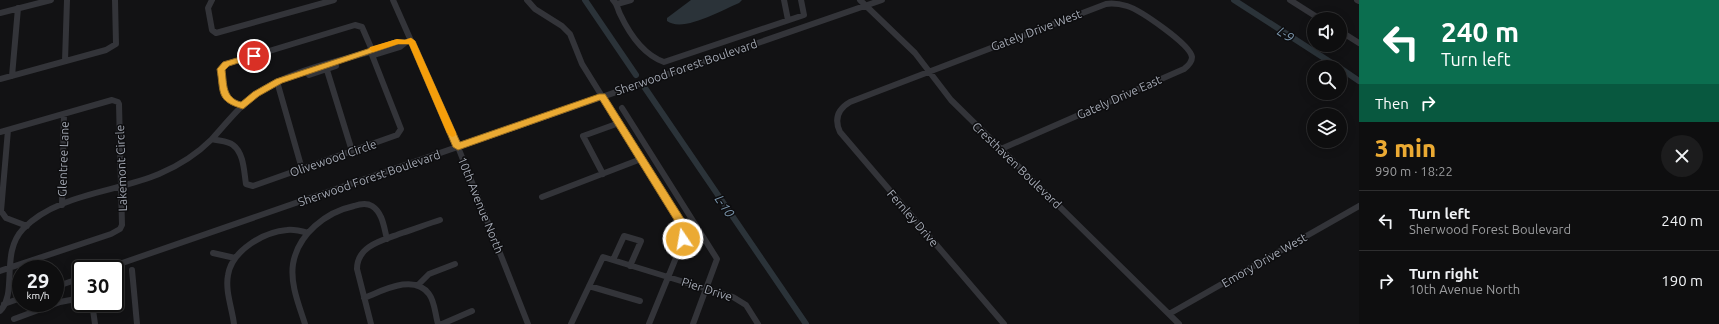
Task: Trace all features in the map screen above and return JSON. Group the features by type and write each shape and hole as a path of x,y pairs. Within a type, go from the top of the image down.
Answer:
{"street":[{"path":"0,13 52,0"},
{"path":"65,61 67,0"},
{"path":"0,79 106,50 114,46 116,44 115,0"},
{"path":"212,0 208,8 212,30 219,33 334,0"},
{"name":"10th Avenue North","path":"393,0 408,42 458,147 528,324"},
{"path":"527,0 534,7 563,27 571,36 582,64 683,229 683,239 649,324"},
{"path":"632,0 615,2 618,13 649,55 656,60 664,62 804,15 801,0"},
{"path":"784,0 788,20"},
{"name":"Cresthaven Boulevard","path":"860,0 910,49 951,100 1179,324"},
{"name":"Sherwood Forest Boulevard","path":"124,262 882,0"},
{"path":"1290,0 1309,12"},
{"name":"Gately Drive West","path":"842,107 850,102 1106,4 1122,4 1133,8 1162,28"},
{"path":"12,76 18,8"},
{"name":"Olivewood Circle","path":"212,139 231,144 236,148 239,154 246,184 258,185 394,137 400,132 401,129 362,27 355,25 226,64 220,71 226,97 232,103 243,106"},
{"name":"Gately Drive East","path":"1001,149 1187,67 1192,60 1189,50 1180,41 1162,28"},
{"path":"1347,35 1359,43"},
{"path":"271,86 372,52 400,47 408,42"},
{"path":"0,310 3,304 12,246 20,233 27,226 46,212 62,205 170,169 193,155 212,139 256,94 279,81 326,67"},
{"path":"326,67 352,152"},
{"path":"278,84 302,169"},
{"name":"Lakemont Circle","path":"0,132 112,100 118,102 122,186 122,225 116,232 0,272"},
{"name":"Fernley Drive","path":"842,107 836,120 840,132 1004,324"},
{"path":"622,108 717,259 694,324"},
{"name":"Glentree Lane","path":"62,205 64,114"},
{"path":"603,174 582,136 619,123"},
{"path":"8,130 1,211 4,216 27,226"},
{"path":"542,197 641,159"},
{"path":"305,324 292,272 295,255 308,233 336,211 350,206 367,204 373,207 380,215 387,239"},
{"name":"Emory Drive West","path":"1169,314 1359,206"},
{"path":"371,324 357,268 363,252 371,246 387,239 440,220"},
{"path":"234,324 227,278 229,269 235,258 244,249 256,241 275,232 294,229 308,233"},
{"path":"571,324 603,257 613,260 624,236 641,241 630,266"},
{"path":"213,253 235,258"},
{"name":"Pier Drive","path":"613,260 738,299 746,305 758,324"},
{"path":"418,286 429,274 455,264"},
{"path":"132,270 137,324"},
{"path":"364,298 404,285 418,286 429,294 438,324"},
{"path":"590,286 640,301"},
{"path":"14,319 72,299"},
{"path":"442,324 472,311"},
{"path":"93,312 95,324"}],"shaded area":[{"path":"691,0 742,0 739,3 703,19 683,24 674,24 667,21 667,18"}],"waterway":[{"name":"L-10","path":"585,0 636,75"},
{"name":"L-9","path":"1234,0 1327,60"},
{"name":"L-9","path":"1347,73 1359,81"},
{"name":"L-10","path":"645,88 806,324"}],"slow traffic":[{"path":"373,49 397,42 405,43 411,41 452,133"}],"route":[{"path":"254,56 222,66 220,71 226,97 232,103 243,106 256,94 279,81 397,42 405,43 411,41 458,147 602,96 682,225 684,232 683,239"}]}
